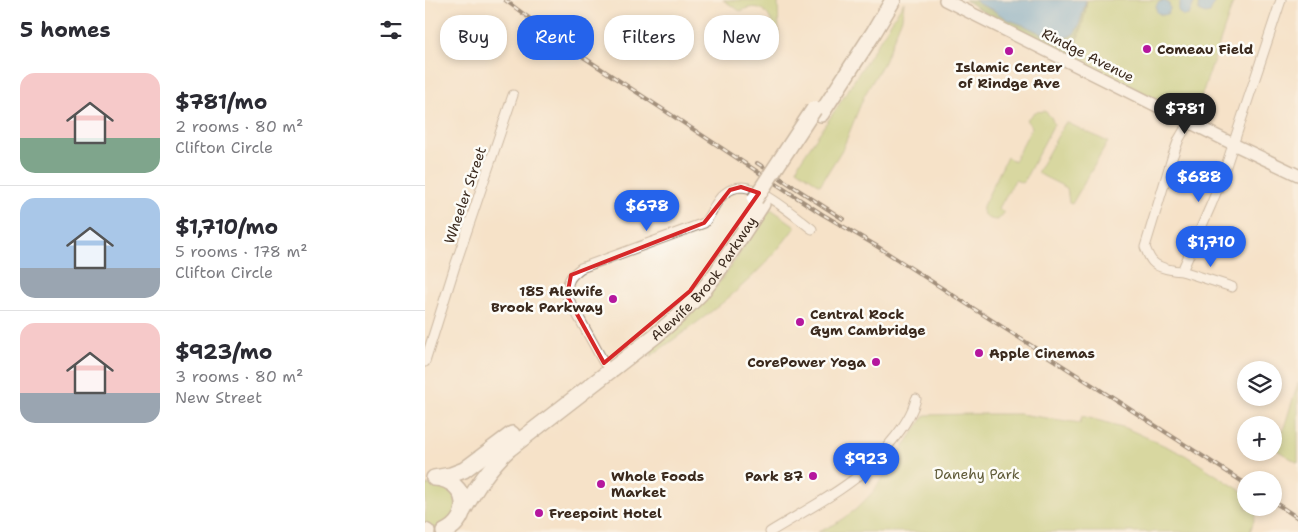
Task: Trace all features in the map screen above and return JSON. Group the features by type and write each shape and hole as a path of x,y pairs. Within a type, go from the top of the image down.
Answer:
{"highway":[{"name":"Alewife Brook Parkway","path":"818,111 881,0"},
{"name":"Alewife Brook Parkway","path":"463,512 483,477 509,449 660,332 688,307 716,274 759,202 818,111 877,27 893,0"},
{"name":"Alewife Brook Parkway","path":"430,479 451,475 469,467 657,322 690,291 759,202"},
{"path":"430,479 446,480 458,489 463,499 460,532"},
{"path":"444,532 455,526 463,512"}],"street":[{"name":"Rindge Avenue","path":"945,0 1298,175"},
{"path":"1182,271 1211,205 1281,0"},
{"name":"Wheeler Street","path":"425,362 455,266 513,95"},
{"path":"1189,122 1179,139 1174,153 1145,246 1152,262 1156,265 1232,287"},
{"path":"605,363 567,296 567,285 571,275 581,268 704,222 722,196 730,190 741,187 767,196 813,229"},
{"path":"770,532 824,500 861,474 898,434 916,399"}],"highlighted area":[{"path":"741,187 759,193 690,291 604,363 567,296 571,275 704,223 730,190"}],"green space":[{"path":"723,0 778,0 778,15 768,15 756,7 740,11"},
{"path":"965,0 975,0 1007,19 1060,40 1075,32 1086,0 1086,7 1079,35 1070,56 985,13"},
{"path":"1087,0 1234,0 1194,118 1070,56 1081,30"},
{"path":"904,2 902,18 884,62 864,96 843,148 820,185 797,169 799,163"},
{"path":"1045,111 1051,117 1054,124 1023,183 1015,180 999,208 1004,213 998,220 989,218 983,213 983,206 1007,157 1014,161 1032,127 1026,120 1035,112"},
{"path":"1065,123 1108,142 1072,204 1069,203 1067,188 1037,173"},
{"path":"771,209 795,227 771,258 732,295 651,356 652,349 687,318 718,284"},
{"path":"1298,383 1298,463 1282,453 1282,434"},
{"name":"Danehy Park","path":"1020,414 1080,423 1082,416 1126,428 1185,455 1237,488 1237,516 1255,516 1250,532 818,532 835,524 855,510 873,492 925,415"},
{"path":"435,483 455,493 457,515 439,528 431,528 425,526 425,486"}],"water":[{"path":"975,0 1086,0 1075,32 1060,40 1007,19"},
{"path":"1181,0 1195,0 1189,15 1183,16 1178,11"},
{"path":"1198,0 1215,0 1210,13 1205,14 1200,11"},
{"path":"1160,1 1166,1 1170,8 1166,15 1160,15 1156,11 1156,5"}],"railway":[{"path":"505,0 568,47 822,214 875,245 1237,478"},
{"path":"757,163 843,219"},
{"path":"1282,507 1298,518"}],"place":[{"name":"Comeau Field","path":"1147,49"},
{"name":"Islamic Center of Rindge Ave","path":"1009,51"},
{"name":"185 Alewife Brook Parkway","path":"613,299"},
{"name":"Central Rock Gym Cambridge","path":"800,322"},
{"name":"Apple Cinemas","path":"979,353"},
{"name":"CorePower Yoga","path":"876,362"},
{"name":"Park 87","path":"813,476"},
{"name":"Whole Foods Market","path":"601,484"},
{"name":"Freepoint Hotel","path":"539,513"}]}
